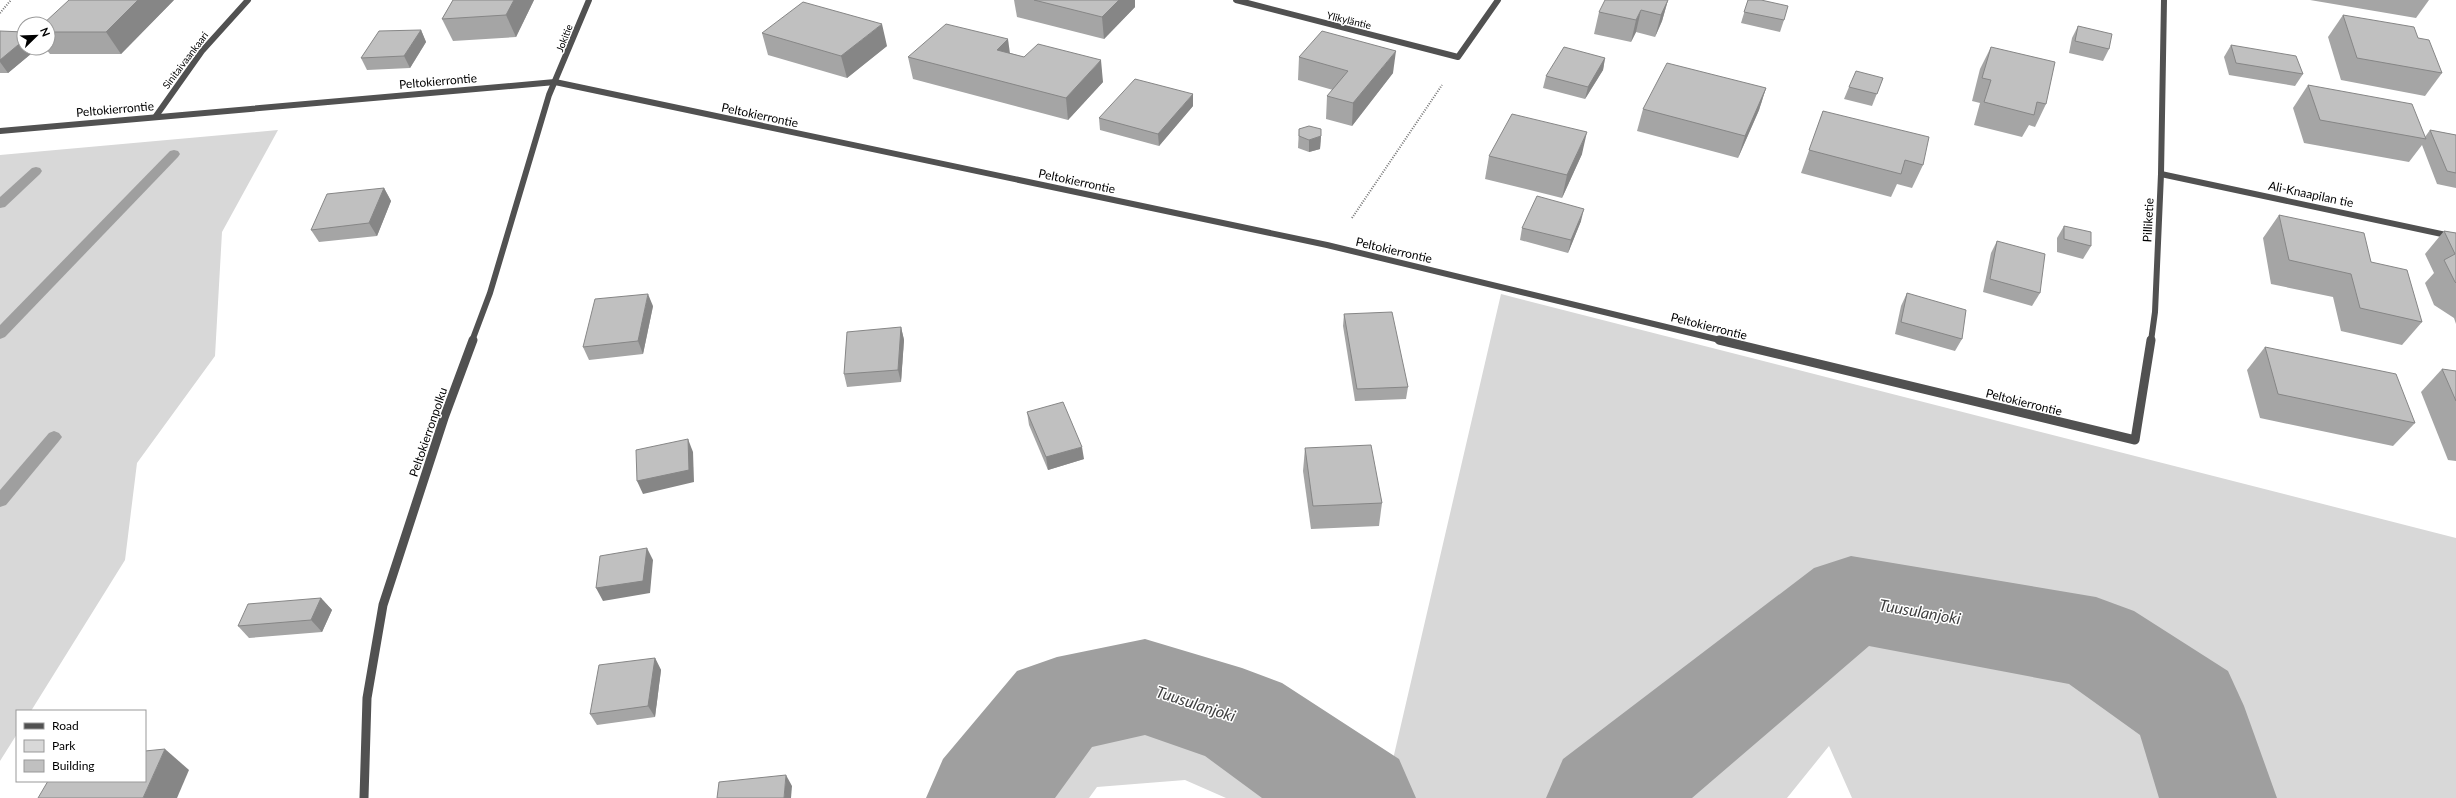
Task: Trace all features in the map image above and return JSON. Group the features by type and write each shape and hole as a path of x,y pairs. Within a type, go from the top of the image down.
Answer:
{"street":[{"name":"Sinitaivaankaari","path":"156,116 202,51 248,0"},
{"name":"Jokitie","path":"555,82 589,0"},
{"name":"Ylikyläntie","path":"1236,0 1458,57"},
{"path":"1458,57 1498,0"},
{"name":"Pilliketie","path":"2135,440 2154,312 2161,174 2164,0"},
{"name":"Peltokierrontie","path":"0,131 156,116 555,82 1327,246 2135,440"},
{"name":"Peltokierronpolku","path":"364,798 367,698 383,605 444,418 490,293 549,95 555,82"},
{"name":"Ali-Knaapilan tie","path":"2161,174 2456,237"}],"path":[{"path":"0,13 11,0"},
{"path":"1327,246 1355,216 1436,94 1458,57"}],"green space":[{"path":"278,130 222,232 215,356 137,463 125,560 32,710 16,710 16,736 0,761 0,155"},
{"path":"1501,294 2456,538 2456,798 1852,798 1829,746 1787,798 1384,798"},
{"path":"1158,675 1371,798 1226,798 1185,780 1097,787 1089,798 969,798 1053,696"}],"building":[{"path":"69,0 138,0 106,32 56,32 56,16 52,16"},
{"path":"453,0 514,0 506,15 442,19"},
{"path":"1034,0 1119,0 1102,17"},
{"path":"1605,0 1668,0 1661,15 1641,10 1636,20 1599,12"},
{"path":"1748,0 1761,0 1788,6 1784,20 1744,12"},
{"path":"803,2 882,24 841,56 762,33"},
{"path":"2343,15 2414,27 2418,38 2429,40 2442,73 2357,58"},
{"path":"946,24 1008,39 997,50 1024,57 1038,44 1101,60 1066,98 908,57"},
{"path":"2078,26 2112,34 2109,49 2075,41"},
{"path":"421,30 404,56 361,58 379,31"},
{"path":"0,31 16,32 16,47 0,60"},
{"path":"1322,31 1396,51 1353,103 1327,96 1348,71 1299,57"},
{"path":"2231,45 2296,56 2303,74 2236,63"},
{"path":"1564,47 1605,58 1588,87 1546,76"},
{"path":"1991,47 2055,62 2046,104 2037,102 2034,115 1984,102 1991,80 1982,78"},
{"path":"1667,63 1766,88 1745,136 1643,109"},
{"path":"1856,71 1883,78 1877,94 1849,87"},
{"path":"1135,79 1193,94 1158,134 1099,118"},
{"path":"2308,85 2412,104 2426,139 2320,120"},
{"path":"1823,111 1929,137 1923,165 1905,160 1901,174 1809,150"},
{"path":"1512,114 1587,132 1567,175 1489,156"},
{"path":"1309,126 1321,129 1321,136 1309,140 1299,136 1299,129"},
{"path":"2430,130 2456,135 2456,173 2447,171"},
{"path":"384,188 369,223 311,230 327,194"},
{"path":"1537,196 1584,209 1571,240 1522,228"},
{"path":"2279,215 2364,233 2371,262 2407,270 2422,322 2360,308 2351,274 2289,260"},
{"path":"2064,226 2091,232 2091,246 2064,239"},
{"path":"2444,231 2456,233 2456,283 2444,260 2455,254"},
{"path":"1997,241 2045,254 2040,293 1990,279"},
{"path":"1907,293 1966,310 1962,339 1901,322"},
{"path":"648,294 638,341 583,347 595,299"},
{"path":"1392,312 1408,387 1357,389 1344,314"},
{"path":"901,327 898,370 844,374 847,332"},
{"path":"2265,347 2396,374 2415,423 2278,394"},
{"path":"2442,369 2456,371 2456,401"},
{"path":"1063,402 1082,447 1046,457 1027,412"},
{"path":"688,439 689,470 637,481 636,450"},
{"path":"1371,445 1382,503 1313,506 1305,448"},
{"path":"647,548 643,581 596,588 600,556"},
{"path":"321,598 311,620 238,626 248,604"},
{"path":"655,658 648,706 590,714 599,665"},
{"path":"165,749 143,798 38,798 47,782 146,782 146,751"},
{"path":"786,775 784,798 717,798 719,782"}],"waterway":[{"path":"0,334 174,154"},
{"path":"0,204 36,171"},
{"path":"0,501 54,437"},
{"name":"Tuusulanjoki","path":"1605,798 1851,599 2096,643 2188,706 2218,798"},
{"name":"Tuusulanjoki","path":"985,798 1057,706 1145,687 1242,718 1357,798"}]}
